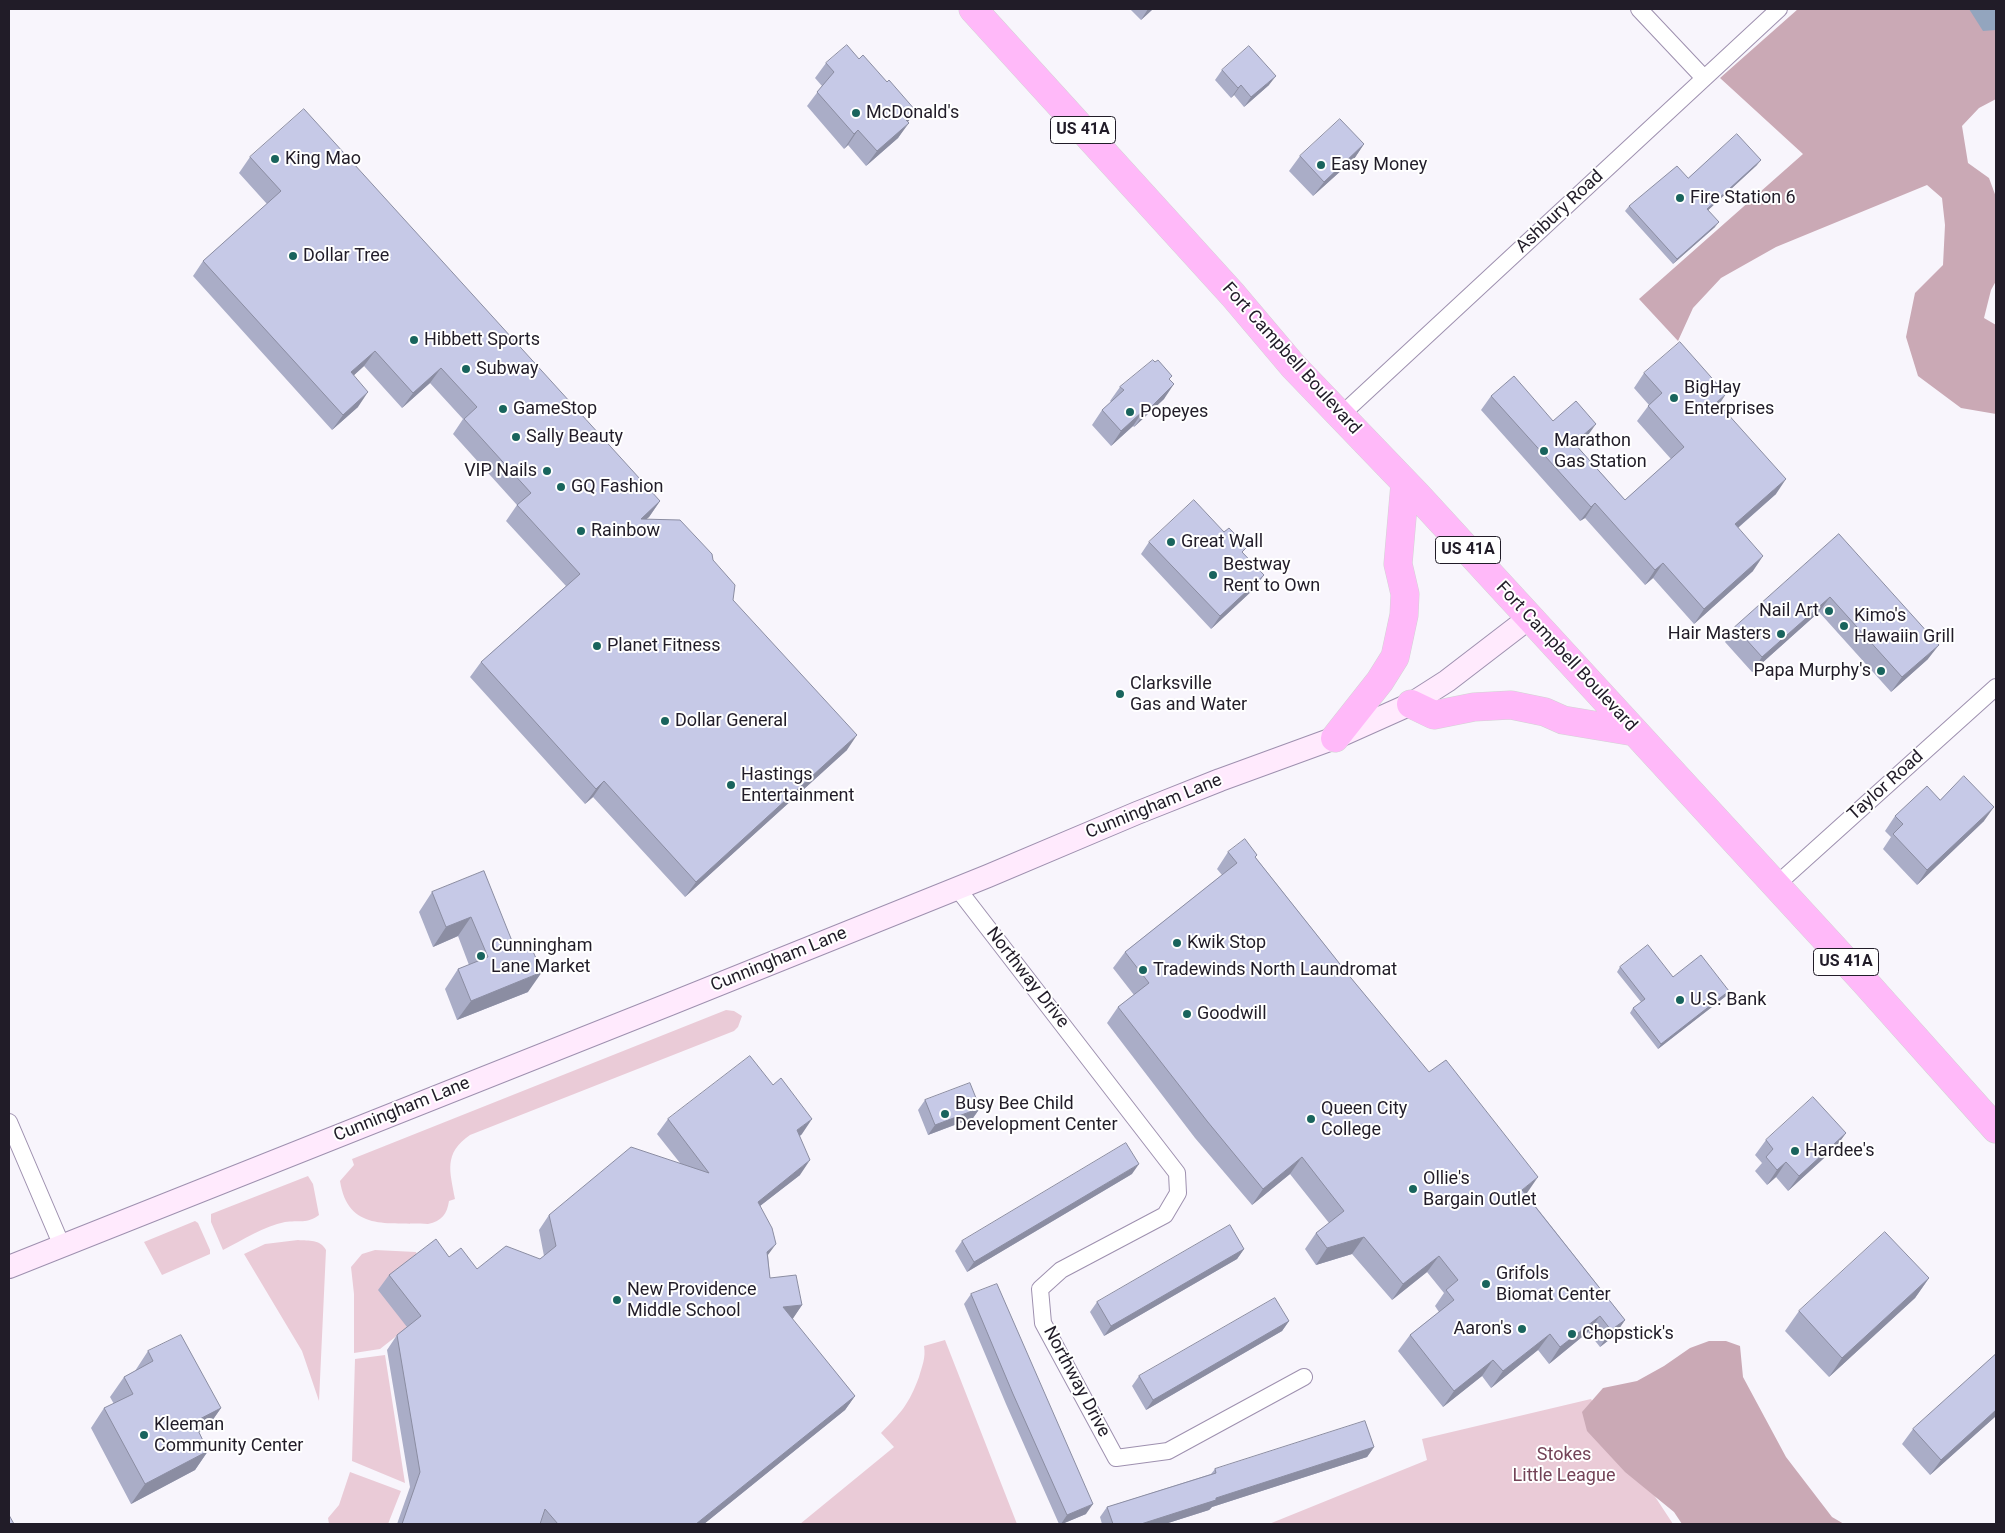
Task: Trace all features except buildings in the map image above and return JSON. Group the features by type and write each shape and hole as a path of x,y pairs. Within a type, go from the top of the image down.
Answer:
{"highway":[{"name":"Fort Campbell Boulevard","path":"973,9 1228,288 1293,366 1405,483 1635,732 1864,981 1996,1129"},
{"path":"1335,738 1380,682 1395,657 1404,615 1405,594 1398,564 1405,483"},
{"path":"1411,704 1434,715 1474,707 1511,705 1545,712 1563,720 1635,732"}],"street":[{"path":"1638,9 1704,78"},
{"name":"Ashbury Road","path":"1340,416 1779,9"},
{"name":"Cunningham Lane","path":"9,1267 958,888 1137,813 1335,738 1411,704 1475,662 1529,618"},
{"name":"Taylor Road","path":"1775,886 1996,687"},
{"name":"Northway Drive","path":"958,888 1177,1173 1178,1193 1165,1216 1061,1270 1040,1289 1043,1323 1116,1458 1168,1451 1304,1377"},
{"path":"9,1122 62,1246"}],"green space":[{"path":"726,1010 734,1011 742,1016 738,1027 734,1031 470,1135 461,1142 452,1156 450,1171 455,1199 449,1201 447,1210 437,1221 428,1224 372,1221 352,1209 344,1197 340,1181 354,1165 352,1159"},
{"path":"308,1176 313,1184 319,1215 307,1221 285,1222 269,1227 223,1250 211,1222 211,1214"},
{"path":"195,1221 198,1223 210,1254 162,1275 144,1242"},
{"path":"298,1240 317,1242 324,1246 326,1250 319,1401 302,1351 244,1254 265,1244"},
{"path":"375,1250 416,1252 418,1259 408,1327 380,1349 354,1353 354,1294 351,1267 362,1254"},
{"path":"945,1340 1017,1524 800,1524 894,1447 881,1433 899,1414 912,1394 923,1362 924,1346"},
{"path":"385,1355 405,1483 352,1461 355,1359"},
{"name":"Stokes Little League","path":"1591,1399 1673,1524 1269,1524 1427,1460 1422,1439"},
{"path":"350,1472 401,1491 388,1524 329,1524 328,1518 339,1505"}],"shaded area":[{"path":"1798,9 1996,9 1996,99 1979,108 1962,126 1968,163 1989,178 1996,197 1996,281 1991,290 1984,318 1996,325 1996,414 1961,408 1918,376 1906,337 1915,293 1943,265 1945,225 1942,198 1927,185 1776,247 1721,278 1693,308 1678,341 1639,299 1803,154 1720,78"},
{"path":"1709,1341 1726,1341 1740,1346 1743,1377 1786,1457 1832,1517 1844,1524 1682,1524 1674,1512 1625,1472 1587,1431 1582,1412 1603,1388 1637,1381 1664,1366 1690,1348"}],"water":[{"path":"1969,9 1996,9 1996,30 1983,31"}],"place":[{"name":"McDonald's","path":"856,113"},
{"name":"King Mao","path":"275,159"},
{"name":"Easy Money","path":"1321,165"},
{"name":"Fire Station 6","path":"1680,198"},
{"name":"Dollar Tree","path":"293,256"},
{"name":"Hibbett Sports","path":"414,340"},
{"name":"Subway","path":"466,369"},
{"name":"BigHay Enterprises","path":"1674,398"},
{"name":"GameStop","path":"503,409"},
{"name":"Popeyes","path":"1130,412"},
{"name":"Sally Beauty","path":"516,437"},
{"name":"Marathon Gas Station","path":"1544,451"},
{"name":"VIP Nails","path":"547,471"},
{"name":"GQ Fashion","path":"561,487"},
{"name":"Rainbow","path":"581,531"},
{"name":"Great Wall","path":"1171,542"},
{"name":"Bestway Rent to Own","path":"1213,575"},
{"name":"Nail Art","path":"1829,611"},
{"name":"Kimo's Hawaiin Grill","path":"1844,626"},
{"name":"Hair Masters","path":"1781,634"},
{"name":"Planet Fitness","path":"597,646"},
{"name":"Papa Murphy's","path":"1881,671"},
{"name":"Clarksville Gas and Water","path":"1120,694"},
{"name":"Dollar General","path":"665,721"},
{"name":"Hastings Entertainment","path":"731,785"},
{"name":"Kwik Stop","path":"1177,943"},
{"name":"Cunningham Lane Market","path":"481,956"},
{"name":"Tradewinds North Laundromat","path":"1143,970"},
{"name":"U.S. Bank","path":"1680,1000"},
{"name":"Goodwill","path":"1187,1014"},
{"name":"Busy Bee Child Development Center","path":"945,1114"},
{"name":"Queen City College","path":"1311,1119"},
{"name":"Hardee's","path":"1795,1151"},
{"name":"Ollie's Bargain Outlet","path":"1413,1189"},
{"name":"Grifols Biomat Center","path":"1486,1284"},
{"name":"New Providence Middle School","path":"617,1300"},
{"name":"Aaron's","path":"1522,1329"},
{"name":"Chopstick's","path":"1572,1334"},
{"name":"Kleeman Community Center","path":"144,1435"}]}
